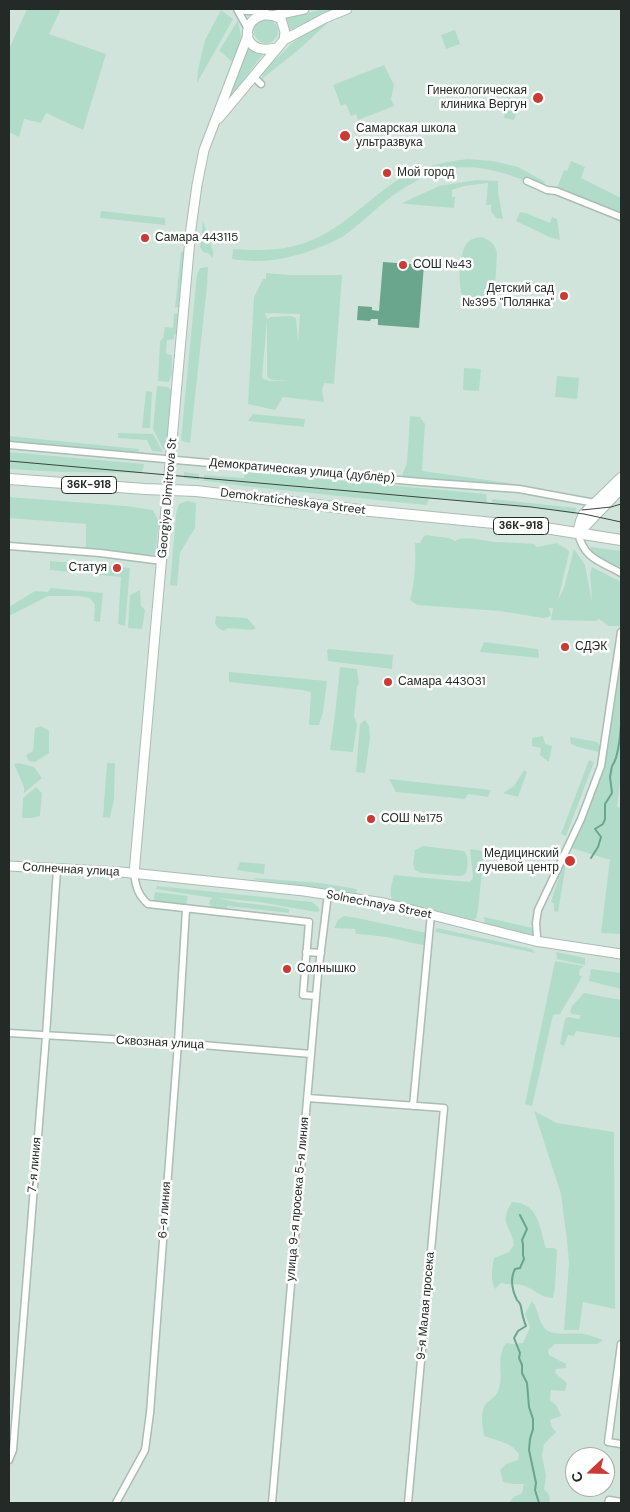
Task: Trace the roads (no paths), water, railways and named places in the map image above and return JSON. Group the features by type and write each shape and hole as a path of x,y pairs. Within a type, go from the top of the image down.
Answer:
{"main road":[{"path":"276,15 304,9"},
{"path":"284,40 284,24 281,18 276,15 265,11 254,16 248,23 247,31 251,42 256,47 262,49 276,48 284,40 325,18 347,9"},
{"name":"Georgiya Dimitrova St","path":"134,874 195,201 204,150 247,31"},
{"name":"Georgiya Dimitrova St","path":"213,125 276,48"},
{"name":"Demokraticheskaya Street","path":"9,478 239,496 545,528 621,540"},
{"path":"578,533 584,514 621,478"},
{"path":"578,533 621,488"},
{"name":"Солнечная улица","path":"9,866 134,874"},
{"name":"Solnechnaya Street","path":"134,874 238,883 328,894 431,914 535,941 621,954"}],"street":[{"path":"238,9 265,11"},
{"path":"238,9 247,31"},
{"path":"253,76 261,84"},
{"path":"527,181 621,217"},
{"name":"Демократическая улица (дублёр)","path":"9,446 518,489 595,503"},
{"path":"578,533 580,542 588,555 621,573"},
{"path":"9,546 100,553 162,561"},
{"path":"535,941 537,936 538,910 581,819 601,766 621,632"},
{"name":"7-я линия","path":"9,1460 13,1450 46,1036 57,869"},
{"path":"134,874 138,893 148,904 309,922 302,995 316,996"},
{"name":"улица 9-я просека 5-я линия","path":"272,1503 316,996 328,894"},
{"name":"6-я линия","path":"116,1503 145,1450 150,1413 178,1043 186,909"},
{"path":"308,1098 413,1106 431,914"},
{"path":"306,952 321,953"},
{"name":"Сквозная улица","path":"9,1033 178,1043 311,1054"},
{"name":"9-я Малая просека","path":"408,1503 444,1108 413,1106"},
{"path":"621,1344 608,1442 621,1444"},
{"path":"609,1502 621,1502"}],"waterway":[{"path":"591,858 598,847 601,837 595,829 603,824 605,804 612,793 610,777 618,752 621,725"},
{"path":"520,1215 527,1229 522,1240 524,1259 520,1268 515,1269 512,1284 526,1326 518,1331 514,1338 520,1353 519,1358 522,1365 522,1373 527,1383 529,1407 533,1419 529,1450 536,1483 535,1490 539,1503"}],"tram line":[{"path":"9,461 531,507 584,514 621,522"},
{"path":"582,510 621,504"}],"place":[{"name":"Гинекологическая клиника Вергун","path":"538,98"},
{"name":"Самарская школа ультразвука","path":"345,136"},
{"name":"Мой город","path":"387,173"},
{"name":"Самара 443115","path":"145,238"},
{"name":"СОШ №43","path":"403,265"},
{"name":"Детский сад №395 \"Полянка\"","path":"564,296"},
{"name":"Статуя","path":"117,568"},
{"name":"СДЭК","path":"565,647"},
{"name":"Самара 443031","path":"388,682"},
{"name":"СОШ №175","path":"371,819"},
{"name":"Медицинский лучевой центр","path":"570,861"},
{"name":"Солнышко","path":"287,969"}]}
